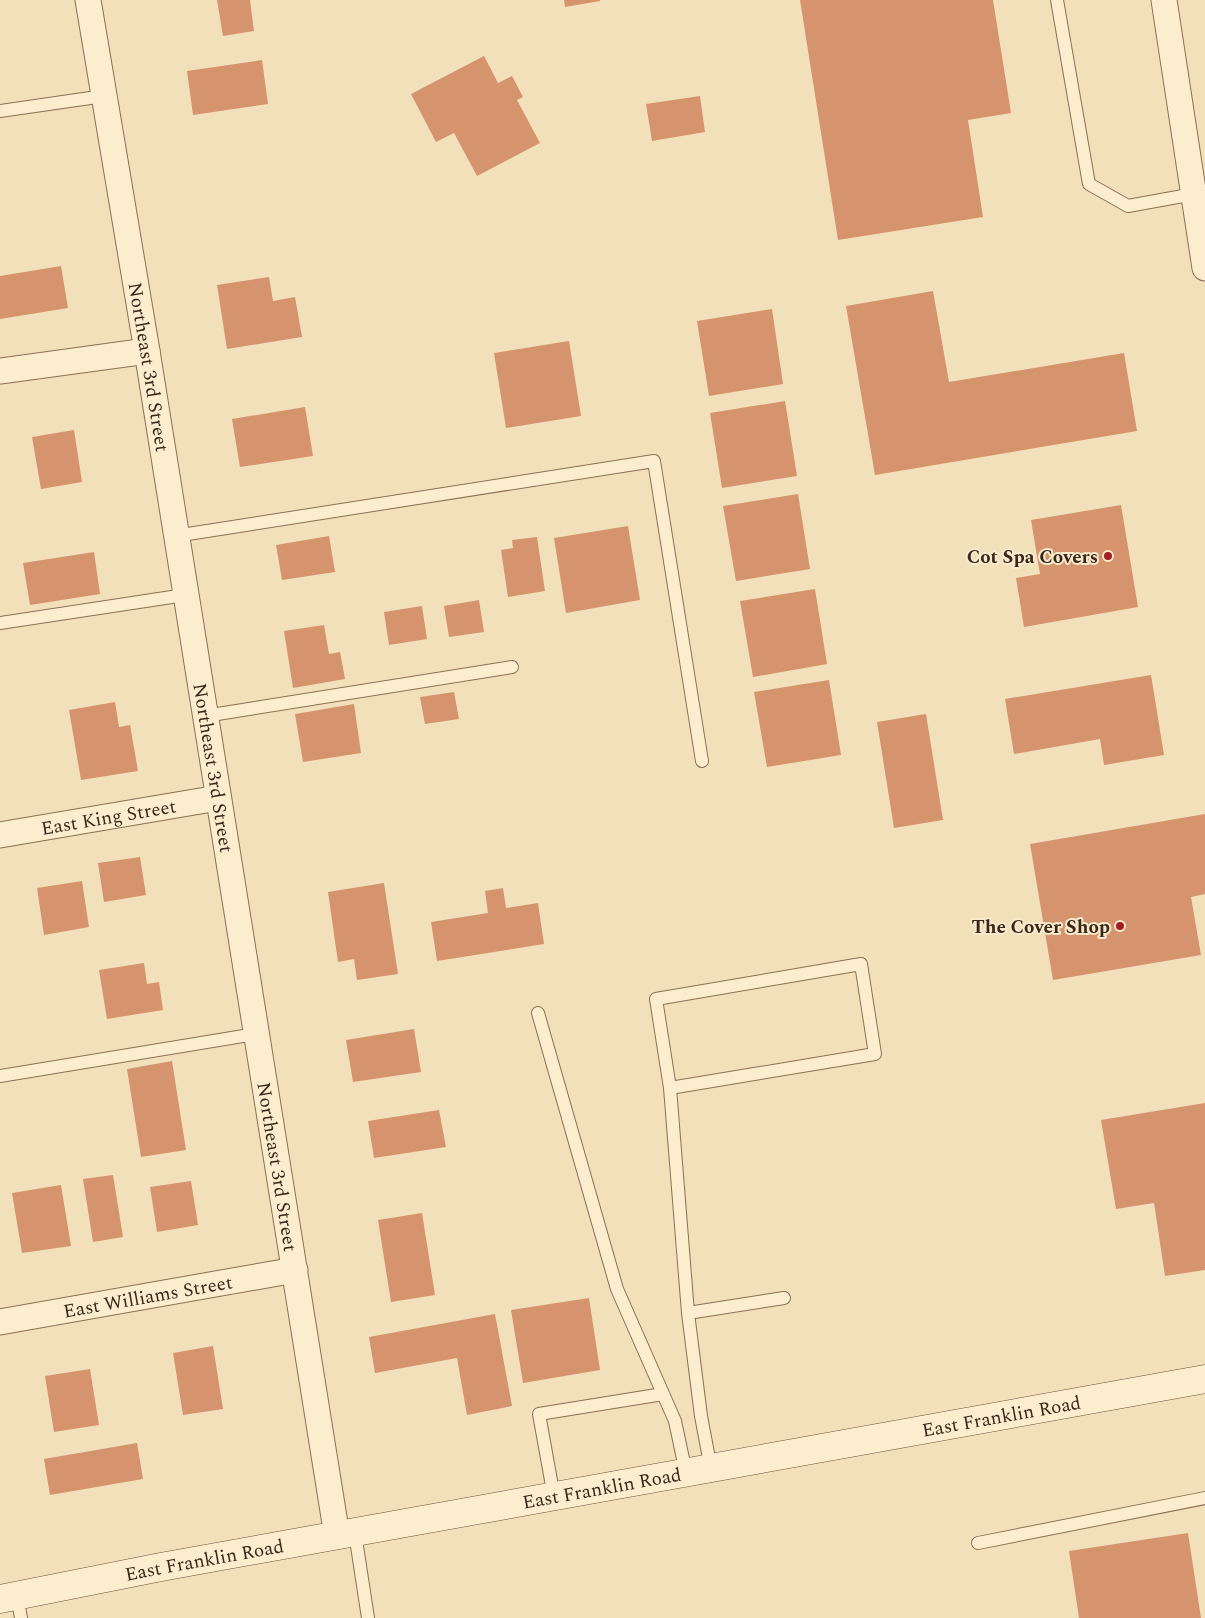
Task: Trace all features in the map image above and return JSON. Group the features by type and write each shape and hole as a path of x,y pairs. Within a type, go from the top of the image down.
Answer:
{"main road":[{"name":"East Franklin Road","path":"12,1604 346,1534 1205,1379"}],"street":[{"name":"Northeast 3rd Street","path":"88,0 147,351 175,536 295,1270 346,1534"},
{"path":"1164,0 1205,268"},
{"path":"0,371 147,351"},
{"name":"East King Street","path":"0,835 218,798"},
{"name":"East Williams Street","path":"0,1322 295,1270"}],"lane":[{"path":"1057,0 1089,184 1128,206 1194,194"},
{"path":"0,112 104,96"},
{"path":"175,536 654,461 702,761"},
{"path":"0,623 185,595"},
{"path":"205,716 512,668"},
{"path":"670,1088 875,1054 861,964 656,999 670,1088 688,1312 701,1416 698,1471"},
{"path":"538,1013 617,1290 698,1471"},
{"path":"0,1076 256,1034"},
{"path":"688,1312 784,1298"},
{"path":"554,1497 540,1414 663,1394"},
{"path":"978,1543 1205,1498"},
{"path":"346,1534 368,1618"}],"building":[{"path":"217,0 250,0 254,31 223,36"},
{"path":"564,0 600,0 600,1 565,7"},
{"path":"800,0 993,0 1011,113 968,120 983,217 838,240"},
{"path":"484,56 498,83 512,76 523,97 517,100 540,143 477,176 454,133 436,142 411,94"},
{"path":"262,60 268,104 193,115 187,71"},
{"path":"700,96 705,132 652,141 646,104"},
{"path":"61,266 68,308 0,319 0,276"},
{"path":"269,277 273,301 295,297 302,337 227,349 217,285"},
{"path":"933,291 949,382 1124,353 1137,431 875,475 846,306"},
{"path":"772,309 783,384 709,396 697,321"},
{"path":"569,341 581,416 506,428 494,353"},
{"path":"785,401 797,476 722,488 710,413"},
{"path":"305,407 313,456 240,467 232,419"},
{"path":"74,430 82,482 41,489 32,437"},
{"path":"798,494 810,569 736,581 723,506"},
{"path":"1121,505 1138,607 1024,627 1016,578 1040,574 1031,520"},
{"path":"628,526 640,600 566,613 554,538"},
{"path":"329,536 335,572 282,580 276,545"},
{"path":"537,537 545,591 508,597 501,550 513,548 512,540"},
{"path":"94,552 100,594 30,605 23,563"},
{"path":"815,589 827,664 753,677 740,601"},
{"path":"479,600 484,632 449,637 444,606"},
{"path":"422,606 427,639 389,645 384,612"},
{"path":"324,625 329,654 340,652 345,679 293,688 284,631"},
{"path":"1151,675 1164,755 1104,765 1100,739 1014,754 1005,699"},
{"path":"829,680 841,755 767,767 754,692"},
{"path":"454,692 459,719 425,724 420,697"},
{"path":"115,702 119,727 130,725 138,771 81,780 69,710"},
{"path":"354,704 361,753 303,762 295,714"},
{"path":"926,714 943,820 894,828 877,722"},
{"name":"The Cover Shop","path":"1205,814 1205,894 1191,897 1201,955 1053,980 1030,844"},
{"path":"140,857 146,895 104,902 98,863"},
{"path":"82,881 89,927 44,935 37,888"},
{"path":"384,883 398,974 357,980 354,959 338,962 328,892"},
{"path":"503,888 506,908 538,903 544,944 437,961 431,922 488,913 485,891"},
{"path":"144,963 147,984 159,982 163,1010 107,1019 99,970"},
{"path":"414,1029 421,1072 353,1082 346,1040"},
{"path":"172,1061 186,1150 141,1157 127,1069"},
{"path":"1205,1103 1205,1270 1165,1276 1154,1203 1116,1209 1101,1120"},
{"path":"439,1110 446,1147 374,1158 368,1121"},
{"path":"113,1175 123,1237 93,1242 83,1179"},
{"path":"191,1181 198,1225 157,1232 150,1187"},
{"path":"61,1185 71,1246 22,1253 12,1193"},
{"path":"422,1213 435,1295 391,1302 378,1220"},
{"path":"589,1298 600,1370 523,1383 511,1310"},
{"path":"495,1314 512,1406 467,1415 457,1358 375,1373 369,1337"},
{"path":"213,1346 223,1409 183,1415 173,1353"},
{"path":"90,1369 99,1425 54,1432 45,1376"},
{"path":"137,1443 143,1479 50,1495 44,1459"},
{"path":"1188,1533 1201,1618 1079,1618 1069,1551"}],"place":[{"name":"Cot Spa Covers","path":"1108,556"},
{"name":"The Cover Shop","path":"1120,926"}]}
